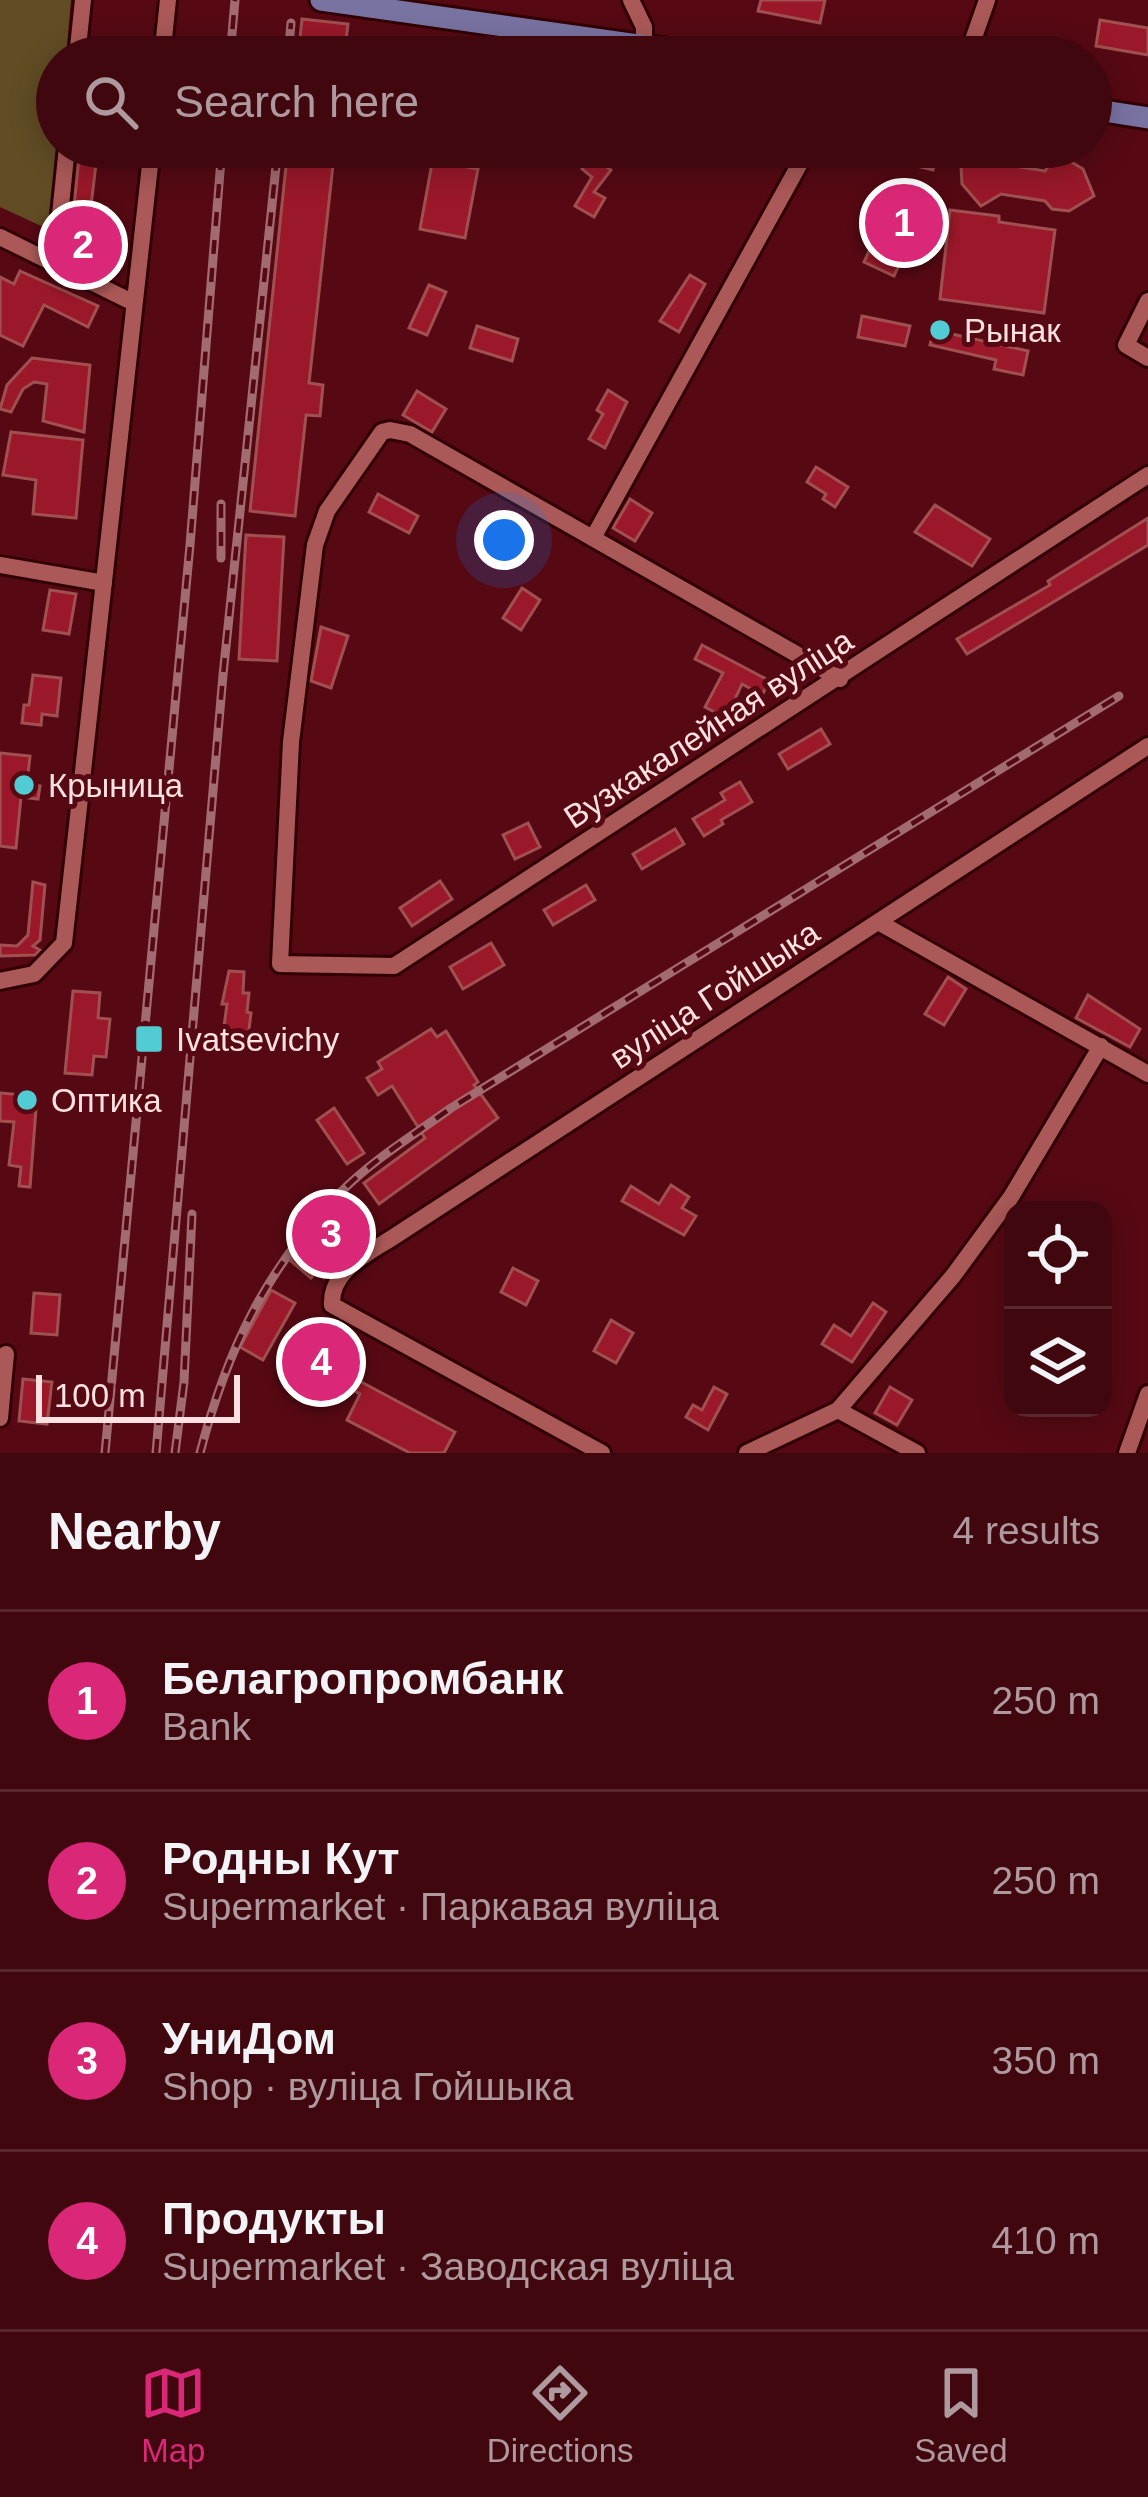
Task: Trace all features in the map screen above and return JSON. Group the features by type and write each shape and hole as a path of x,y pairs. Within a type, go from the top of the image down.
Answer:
{"main road":[{"path":"321,0 563,36"},
{"path":"1112,112 1148,118"}],"street":[{"path":"79,36 83,0"},
{"path":"164,36 168,0"},
{"path":"631,0 644,36"},
{"path":"975,36 988,0"},
{"path":"55,262 65,168"},
{"path":"0,981 34,974 64,943 150,168"},
{"path":"797,168 593,538 840,679"},
{"path":"0,237 134,303"},
{"path":"1148,301 1126,345 1148,358"},
{"name":"Вузкакалейная вуліца","path":"593,538 410,434 390,430 376,439 327,511 315,545 291,742 280,964 394,966 1148,475"},
{"path":"0,565 104,583"},
{"name":"вуліца Гойшыка","path":"602,1453 332,1305 331,1290 345,1270 1148,746"},
{"path":"880,922 1148,1074"},
{"path":"747,1453 838,1410 952,1276 1011,1197 1101,1046"},
{"path":"0,1418 6,1354"},
{"path":"1127,1453 1148,1394"},
{"path":"838,1410 917,1453"}],"shaded area":[{"path":"0,0 71,0 68,36 36,36 36,168 57,168 52,231 0,207"}],"building":[{"path":"761,0 825,0 820,23 758,11"},
{"path":"302,19 348,24 347,36 300,36"},
{"path":"1100,20 1148,28 1148,55 1112,49 1112,36 1098,36"},
{"path":"78,168 96,168 91,206 107,208 101,262 69,257"},
{"path":"286,168 333,168 309,383 323,385 320,416 306,415 295,516 250,511"},
{"path":"431,168 478,169 465,238 420,229"},
{"path":"961,168 1081,168 1094,196 1069,211 1052,209 1045,201 1001,194 981,206 962,184"},
{"path":"582,169 611,170 594,192 605,198 594,217 575,206 592,177"},
{"path":"896,193 926,207 894,276 864,262"},
{"path":"950,210 1055,230 1044,313 940,299"},
{"path":"20,271 98,306 88,327 44,305 23,346 0,335 0,277 14,284"},
{"path":"690,275 705,284 679,332 660,321"},
{"path":"429,285 446,292 427,335 409,328"},
{"path":"862,316 910,326 905,346 858,337"},
{"path":"477,326 518,339 512,361 470,348"},
{"path":"934,330 1028,351 1023,375 994,369 996,360 930,345"},
{"path":"32,358 90,365 84,432 43,421 47,384 34,382 23,389 11,412 0,409 7,385"},
{"path":"608,390 627,402 605,448 589,439 603,414 597,410"},
{"path":"417,391 446,409 432,432 403,415"},
{"path":"11,432 83,440 76,518 33,514 36,480 3,475"},
{"path":"816,467 848,487 835,507 823,499 826,494 807,482"},
{"path":"378,494 418,516 409,533 369,512"},
{"path":"630,499 652,513 635,541 613,528"},
{"path":"935,505 990,539 972,566 915,532"},
{"path":"1148,518 1148,545 967,654 957,639 1050,585 1048,581"},
{"path":"246,535 284,537 277,661 239,659"},
{"path":"522,588 540,600 521,630 503,618"},
{"path":"50,590 76,594 69,634 43,630"},
{"path":"321,627 348,636 331,688 311,681"},
{"path":"702,645 770,681 762,695 742,684 726,718 705,707 723,673 695,659"},
{"path":"33,675 61,678 57,716 42,714 41,725 22,723"},
{"path":"821,729 830,744 788,769 779,754"},
{"path":"0,753 30,756 27,784 40,786 38,799 21,797 16,848 0,846"},
{"path":"740,782 752,802 704,836 693,819 725,800 721,793"},
{"path":"528,823 540,847 515,859 503,835"},
{"path":"675,829 684,844 642,869 633,854"},
{"path":"440,881 452,899 412,926 400,908"},
{"path":"33,882 45,885 40,940 33,946 40,950 35,955 0,956 0,945 17,946 28,935"},
{"path":"586,885 595,900 553,925 544,910"},
{"path":"491,943 504,965 463,989 450,967"},
{"path":"229,971 244,972 243,993 249,993 247,1012 251,1013 247,1045 222,1041 227,1004 222,1004"},
{"path":"948,977 966,989 944,1025 925,1014"},
{"path":"73,991 100,993 98,1018 110,1019 106,1057 94,1056 92,1075 65,1073"},
{"path":"1088,995 1140,1029 1130,1047 1076,1018"},
{"path":"431,1029 437,1037 446,1031 478,1082 474,1085 498,1118 379,1204 364,1183 425,1138 392,1086 378,1095 367,1078 382,1069 378,1062"},
{"path":"0,1093 37,1096 30,1187 19,1186 21,1167 9,1165 14,1122 0,1121"},
{"path":"334,1108 364,1153 347,1164 317,1120"},
{"path":"671,1185 689,1197 682,1208 696,1216 684,1235 622,1201 631,1186 659,1204"},
{"path":"339,1203 359,1220 311,1278 291,1261"},
{"path":"513,1268 538,1281 526,1305 501,1292"},
{"path":"271,1290 295,1303 263,1360 240,1347"},
{"path":"34,1293 60,1295 57,1335 31,1333"},
{"path":"873,1303 886,1312 852,1362 822,1344 834,1325 851,1336"},
{"path":"611,1320 633,1333 616,1363 594,1351"},
{"path":"352,1377 455,1432 444,1453 410,1453 347,1420 360,1394 347,1387"},
{"path":"23,1379 52,1382 47,1424 19,1421"},
{"path":"714,1387 727,1394 708,1430 686,1417 693,1405 702,1410"},
{"path":"890,1387 912,1400 897,1425 875,1413"}],"railway":[{"path":"232,36 235,0"},
{"path":"290,36 291,23"},
{"path":"105,1453 220,168"},
{"path":"156,1453 223,675 276,168"},
{"path":"221,504 221,558"},
{"path":"200,1453 236,1346 270,1282 314,1222 366,1170 451,1108 1119,696"},
{"path":"175,1453 184,1382 192,1214"}],"place":[{"name":"Белагропромбанк","path":"904,223"},
{"name":"Родны Кут","path":"83,245"},
{"name":"Рынак","path":"940,330"},
{"name":"Крыница","path":"24,785"},
{"name":"Ivatsevichy","path":"149,1039"},
{"name":"Оптика","path":"27,1100"},
{"name":"УниДом","path":"331,1234"},
{"name":"Продукты","path":"321,1362"}]}
